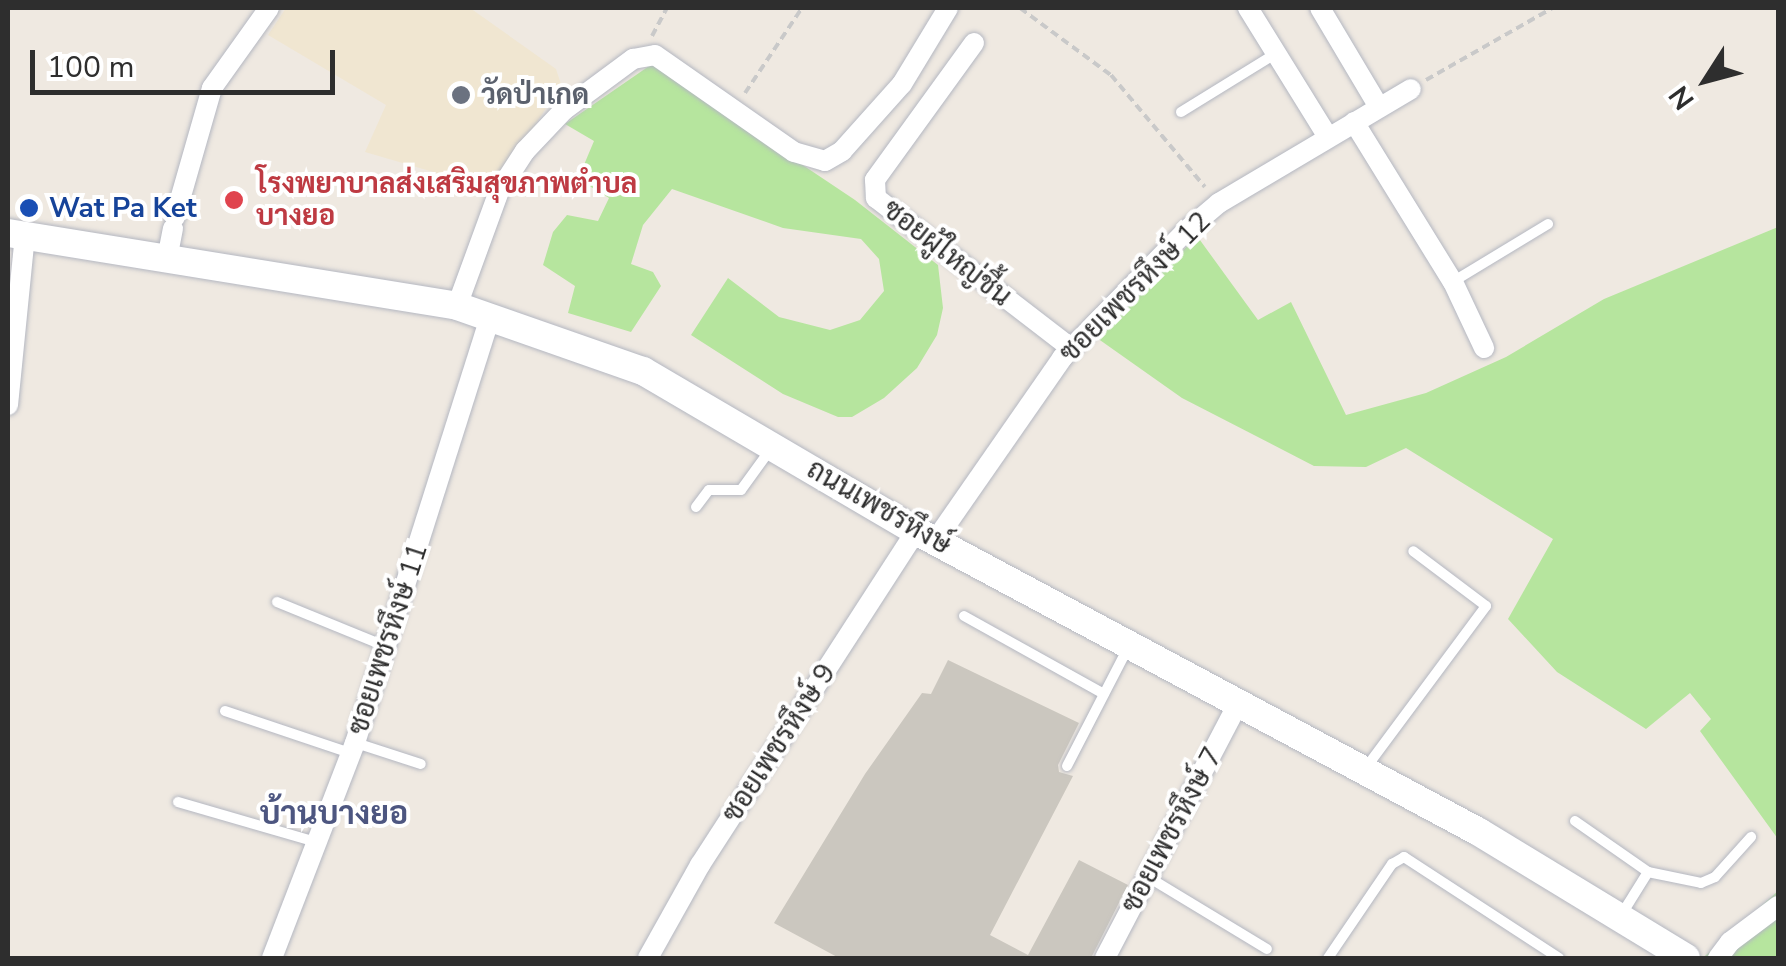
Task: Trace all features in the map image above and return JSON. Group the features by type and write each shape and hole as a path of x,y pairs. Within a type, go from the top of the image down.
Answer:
{"main road":[{"name":"ถนนเพชรหึงษ์","path":"16,234 172,233 491,314 643,370 925,536 1365,770 1620,918 1674,956"}],"street":[{"path":"172,233 212,88 269,8"},
{"path":"457,306 499,191 531,142 645,55 666,61 794,152 833,158 902,84 948,8"},
{"path":"1248,8 1328,137"},
{"path":"1320,8 1379,108"},
{"name":"ซอยผู้ใหญ่ชื้น","path":"974,43 874,180 876,198 1071,348"},
{"name":"ซอยเพชรหึงษ์ 12","path":"925,536 1071,348 1218,203 1411,88"},
{"path":"1354,122 1453,282 1484,348"},
{"path":"8,405 16,234"},
{"name":"ซอยเพชรหึงษ์ 11","path":"272,958 353,748 491,314"},
{"name":"ซอยเพชรหึงษ์ 9","path":"648,958 700,865 925,536"},
{"name":"ซอยเพชรหึงษ์ 7","path":"1106,958 1239,702"},
{"path":"1718,958 1778,906"}],"lane":[{"path":"1181,112 1276,53"},
{"path":"1453,282 1548,224"},
{"path":"696,507 709,490 741,490 774,445"},
{"path":"1365,770 1486,606 1413,551"},
{"path":"277,602 386,646"},
{"path":"964,616 1104,694"},
{"path":"1067,766 1129,645"},
{"path":"225,711 421,764"},
{"path":"178,802 317,842"},
{"path":"1575,821 1648,872 1700,883 1716,877 1750,837"},
{"path":"1328,958 1392,864 1404,858 1560,958"},
{"path":"1620,918 1648,872"},
{"path":"1148,877 1267,949"}],"path":[{"path":"645,55 667,8"},
{"path":"735,110 802,8"},
{"path":"1020,8 1110,75 1218,203"},
{"path":"1411,88 1552,8"}],"shaded area":[{"name":"วัดป่าเกด","path":"286,8 470,8 556,69 561,84 495,190 365,152 386,105 268,35"}],"green space":[{"path":"652,64 855,200 938,265 943,308 937,335 917,368 884,398 852,417 838,417 783,394 691,335 728,278 779,317 830,330 860,320 884,291 879,259 861,239 783,228 672,189 643,225 631,264 653,272 661,286 631,332 568,313 575,286 543,265 553,232 567,215 598,221 609,198 578,179 594,141 565,124"},
{"path":"1778,227 1778,839 1700,731 1711,719 1690,693 1646,729 1557,672 1508,619 1553,539 1406,448 1366,467 1314,466 1182,398 1097,338 1197,236 1258,320 1291,302 1346,415 1426,393 1506,357 1604,299"},
{"path":"1778,891 1778,958 1705,956"}],"building":[{"path":"948,660 1079,723 1058,765 1059,772 1073,776 990,935 1028,955 1079,860 1128,885 1091,958 839,958 774,923 865,774 922,693 931,694"}],"place":[{"name":"วัดป่าเกด","path":"461,95"},
{"name":"โรงพยาบาลส่งเสริมสุขภาพตำบล บางยอ","path":"234,200"},
{"name":"Wat Pa Ket","path":"29,208"}],"district":[{"name":"บ้านบางยอ","path":"334,814"}]}
